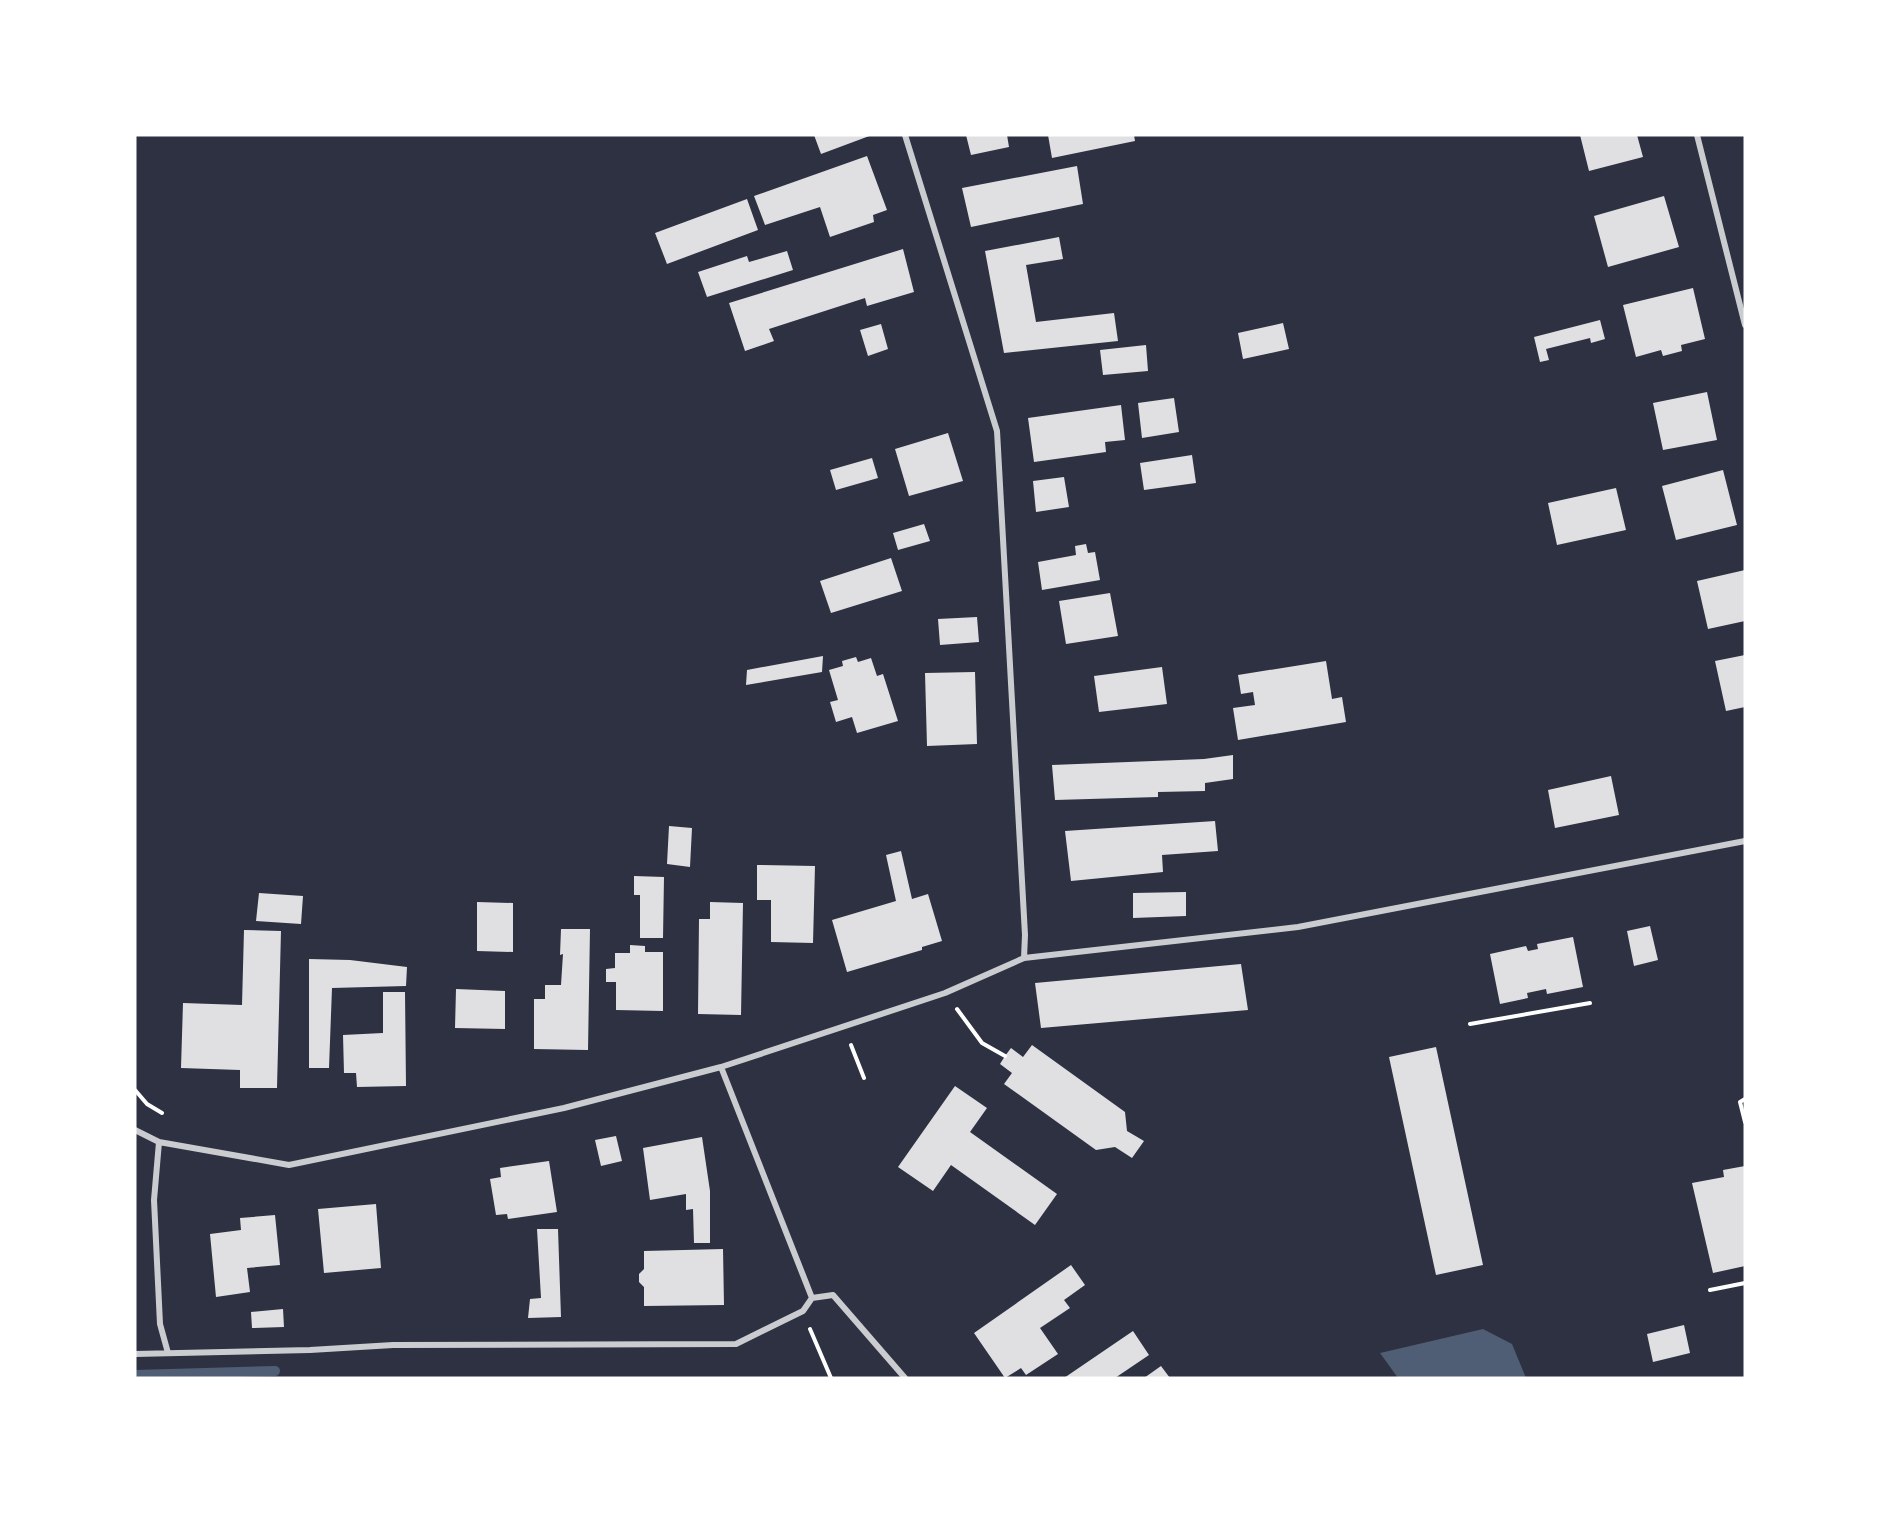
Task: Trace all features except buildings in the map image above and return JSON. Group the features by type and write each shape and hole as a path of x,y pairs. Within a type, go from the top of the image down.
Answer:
{"street":[{"path":"905,135 997,431 1024,911 1024,958"},
{"path":"1697,135 1745,325"},
{"path":"135,1130 159,1142 289,1166 564,1108 721,1068 945,993 1024,958 1298,927 1745,841"},
{"path":"721,1068 812,1298"},
{"path":"159,1142 154,1200 160,1324 168,1353"},
{"path":"135,1354 310,1350 393,1345 736,1344 803,1311 812,1298 833,1295 905,1378"}],"path":[{"path":"945,993 982,1043 1005,1056"},
{"path":"1470,1024 1590,1003"},
{"path":"844,1026 864,1078"},
{"path":"135,1090 147,1104 162,1113"},
{"path":"1745,1099 1740,1102 1745,1122"},
{"path":"1710,1290 1745,1283"},
{"path":"803,1311 831,1378"}],"water":[{"path":"1483,1329 1512,1344 1526,1378 1398,1378 1380,1353"}],"waterway":[{"path":"135,1375 275,1371"}]}
